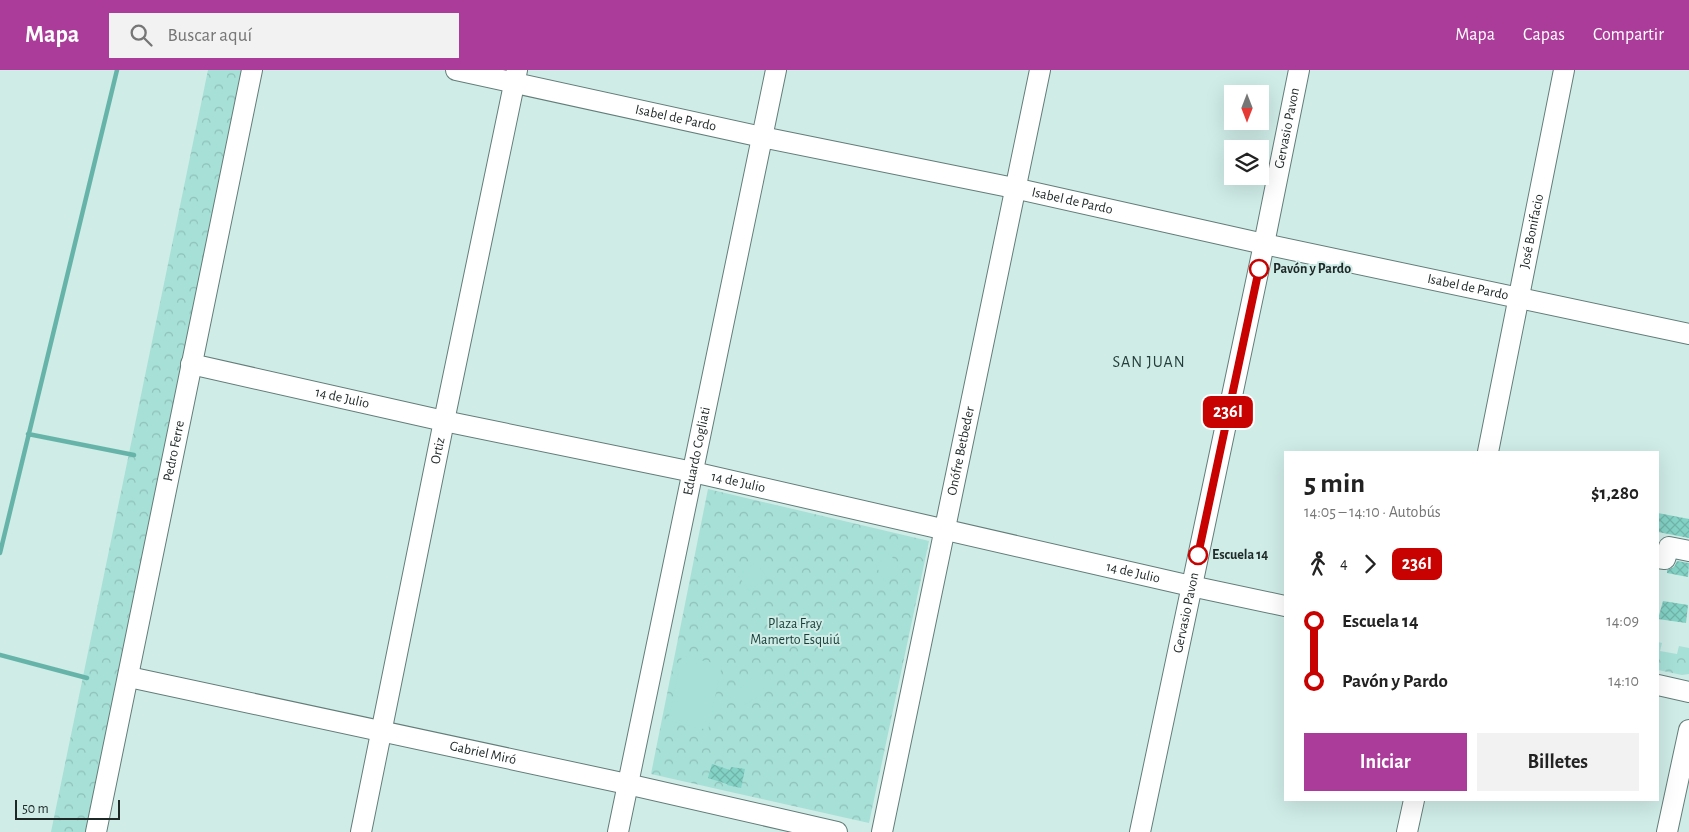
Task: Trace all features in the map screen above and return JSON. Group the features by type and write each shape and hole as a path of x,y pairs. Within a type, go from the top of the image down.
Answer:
{"street":[{"name":"Pedro Ferre","path":"96,832 252,70"},
{"name":"Isabel de Pardo","path":"456,70 516,77 762,137 1014,188 1264,244 1689,334"},
{"name":"Eduardo Cogliati","path":"618,832 776,70"},
{"name":"Onófre Betbeder","path":"882,832 1014,188 1040,70"},
{"name":"Gervasio Pavon","path":"1140,832 1299,70"},
{"name":"José Bonifacio","path":"1488,451 1564,70"},
{"name":"Ortiz","path":"361,832 516,77"},
{"name":"14 de Julio","path":"191,364 444,421 693,472 1284,606"},
{"path":"1659,558 1665,559 1669,546 1689,551"},
{"name":"Gabriel Miró","path":"129,677 627,784 837,832"},
{"path":"1659,685 1689,692"},
{"path":"1667,832 1689,730"},
{"path":"1407,832 1414,801"}],"green space":[{"path":"208,70 247,70 92,832 51,832"},
{"name":"Plaza Fray Mamerto Esquiú","path":"708,489 929,541 869,823 651,774"},
{"path":"891,555 901,573 885,582 875,564"},
{"path":"756,562 767,578 749,591 738,575"},
{"path":"1659,642 1662,643 1660,651 1677,654 1679,646 1689,648 1689,674 1682,675 1659,670"},
{"path":"682,656 722,665 708,730 668,721"},
{"path":"762,674 772,688 743,706 734,692"}],"building":[{"path":"1659,513 1689,519 1689,538 1659,532"},
{"path":"1677,561 1689,563 1688,577 1667,573 1667,570 1674,567"},
{"path":"1663,601 1688,605 1686,623 1659,619"},
{"path":"712,764 730,770 731,767 745,769 741,788 708,778"}],"waterway":[{"path":"0,553 117,70"},
{"path":"28,434 134,455"},
{"path":"0,655 87,678"}],"bus line":[{"name":"236I","path":"1198,555 1259,269"}],"place":[{"name":"Pavón y Pardo","path":"1259,269"},
{"name":"Escuela 14","path":"1198,555"}],"district":[{"name":"SAN JUAN","path":"1149,362"}]}
